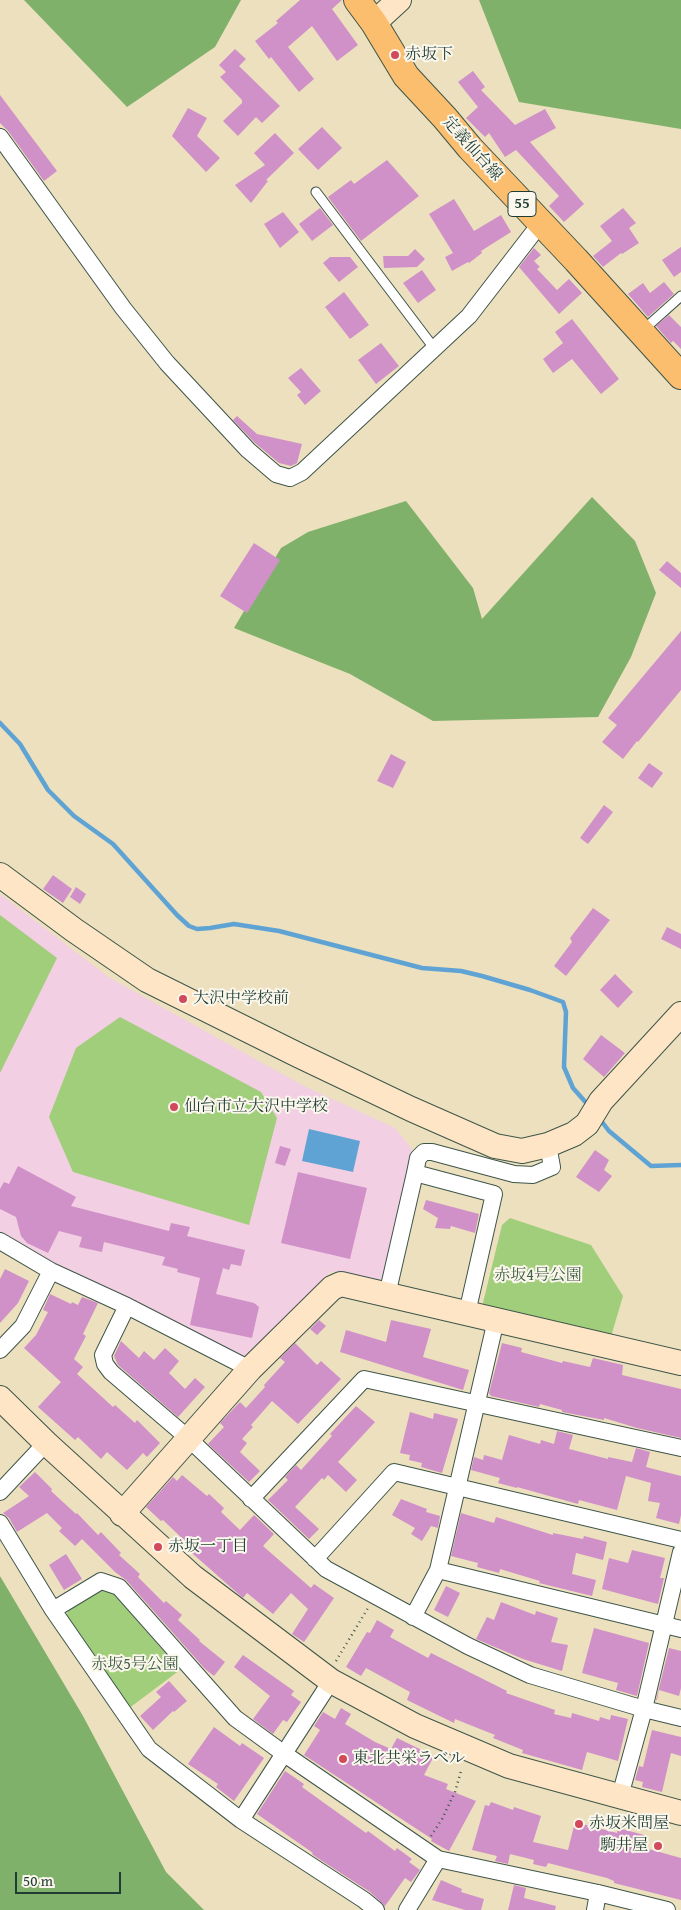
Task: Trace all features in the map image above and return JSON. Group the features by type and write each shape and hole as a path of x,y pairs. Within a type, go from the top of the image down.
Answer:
{"main road":[{"name":"定義仙台線","path":"357,0 374,23 406,76 681,376"}],"street":[{"path":"374,23 399,0"},
{"path":"0,138 117,300 167,363 248,450 276,474 290,478 302,472 468,316 540,224"},
{"path":"0,875 74,930 147,980 298,1055 495,1146 522,1151 548,1145 574,1134 586,1124 601,1101 681,1014"},
{"path":"387,1295 418,1158 424,1152 432,1152 514,1174 533,1175 552,1167 548,1145"},
{"path":"415,1173 494,1194 467,1313"},
{"path":"0,1241 51,1271 127,1306 250,1369"},
{"path":"0,1350 23,1326 51,1271"},
{"path":"122,1514 250,1369 332,1288 341,1284 681,1363"},
{"path":"127,1306 103,1355 104,1364 110,1372 188,1438 326,1569 468,1646 530,1675 644,1710 681,1718"},
{"path":"413,1617 438,1570 496,1320"},
{"path":"251,1498 364,1378 681,1448"},
{"path":"0,1398 122,1514 193,1577 329,1679 415,1726 509,1766 681,1813"},
{"path":"0,1492 46,1443"},
{"path":"315,1559 394,1472 681,1540"},
{"path":"0,1523 53,1610 149,1749 241,1820 364,1900 376,1910"},
{"path":"620,1796 644,1710 681,1552"},
{"path":"438,1570 681,1629"},
{"path":"53,1610 101,1581 119,1587 235,1718 438,1859 598,1893 667,1910"},
{"path":"241,1820 329,1679"},
{"path":"407,1910 438,1859"},
{"path":"595,1910 598,1893"}],"lane":[{"path":"316,192 434,348"},
{"path":"641,332 681,296"}],"path":[{"path":"329,1679 375,1596"},
{"path":"424,1848 442,1819 455,1792 462,1771"}],"shaded area":[{"name":"仙台市立大沢中学校","path":"0,894 110,978 302,1085 395,1128 412,1149 384,1277 373,1285 331,1271 253,1356 243,1357 56,1267 0,1235"}],"green space":[{"path":"24,0 241,0 215,47 127,107"},
{"path":"479,0 681,0 681,129 519,102"},
{"path":"592,497 635,541 656,593 631,657 598,717 433,721 350,674 234,628 281,548 308,532 406,501 473,588 482,619"},
{"path":"0,915 57,958 0,1073"},
{"path":"120,1017 261,1092 277,1118 249,1225 73,1172 49,1117 76,1048"},
{"name":"赤坂4号公園","path":"510,1218 591,1245 623,1296 610,1340 482,1307 502,1225"},
{"path":"0,1576 83,1716 166,1872 204,1910 0,1910"},
{"name":"赤坂5号公園","path":"100,1590 111,1591 180,1670 128,1709 66,1618 69,1608"}],"water":[{"path":"309,1129 360,1141 353,1172 302,1161"}],"building":[{"path":"300,0 342,0 332,9 358,45 337,61 312,26 288,47 314,79 299,92 271,57 269,59 255,41 278,23 276,21"},
{"path":"235,49 246,59 239,66 280,106 262,123 256,117 238,136 223,121 242,103 242,100 220,77 226,72 219,65"},
{"path":"473,71 485,87 481,90 515,125 545,109 556,128 530,142 584,204 564,222 549,206 559,196 516,150 505,157 489,133 485,137 466,118 478,107 458,82"},
{"path":"0,95 57,171 44,181 8,131 0,123"},
{"path":"188,108 207,118 197,136 220,158 206,172 172,136"},
{"path":"322,127 342,148 318,170 298,149"},
{"path":"275,133 294,153 266,180 268,181 251,203 235,185 265,165 254,153"},
{"path":"387,160 419,196 361,241 328,197 351,180 354,184"},
{"path":"454,199 474,231 501,215 511,232 481,251 482,253 469,263 452,271 445,257 453,253 429,214"},
{"path":"320,208 333,225 312,241 299,224"},
{"path":"623,208 636,223 629,228 639,243 621,253 603,267 593,256 612,241 600,226"},
{"path":"283,212 299,232 280,248 264,224"},
{"path":"681,247 681,272 674,277 662,260"},
{"path":"534,248 541,255 534,261 540,267 537,269 557,290 569,279 582,293 559,314 519,267"},
{"path":"415,249 425,259 417,267 384,268 383,256 408,256"},
{"path":"330,257 350,257 358,267 339,282 323,263"},
{"path":"422,270 436,290 418,303 403,283"},
{"path":"664,282 674,294 648,317 628,294 643,283 650,293"},
{"path":"344,292 369,325 350,339 325,307"},
{"path":"669,315 681,327 681,349 673,341 671,343 656,326"},
{"path":"572,319 619,379 601,394 572,359 553,373 543,359 563,343 555,332"},
{"path":"381,343 399,366 376,384 358,360"},
{"path":"301,368 321,391 305,405 297,395 301,392 288,378"},
{"path":"237,416 257,434 302,444 297,463 291,466 279,463 255,443 233,420"},
{"path":"254,543 280,560 247,613 220,596"},
{"path":"667,561 681,573 681,588 659,570"},
{"path":"681,631 681,690 623,759 602,742 617,725 608,718"},
{"path":"391,754 406,762 393,788 377,781"},
{"path":"649,763 663,773 652,788 638,778"},
{"path":"604,805 613,812 588,844 580,838"},
{"path":"53,875 72,889 63,903 43,889"},
{"path":"76,887 86,894 80,904 70,897"},
{"path":"593,908 610,920 566,976 554,966 572,942 570,938"},
{"path":"667,927 681,934 681,949 661,939"},
{"path":"615,974 633,992 618,1008 600,990"},
{"path":"601,1035 625,1053 604,1077 583,1059"},
{"path":"280,1146 291,1149 285,1166 275,1163"},
{"path":"595,1150 609,1160 604,1170 612,1176 599,1192 576,1177"},
{"path":"18,1166 76,1197 71,1206 169,1231 171,1223 190,1227 187,1236 245,1250 241,1266 231,1264 229,1270 223,1268 216,1294 254,1303 259,1307 252,1338 190,1325 200,1278 177,1272 178,1269 162,1265 165,1257 104,1242 102,1252 79,1247 82,1237 59,1231 48,1253 27,1243 21,1236 16,1217 0,1209 0,1189 4,1182 9,1184"},
{"path":"298,1172 367,1188 350,1259 281,1243"},
{"path":"426,1200 479,1214 475,1233 451,1226 450,1229 435,1228 438,1218 423,1209"},
{"path":"5,1269 29,1281 18,1303 0,1323 0,1279"},
{"path":"50,1294 71,1304 72,1302 78,1305 82,1297 98,1303 83,1334 86,1336 74,1359 83,1367 77,1374 113,1407 115,1405 135,1423 137,1420 160,1443 147,1457 143,1453 127,1470 107,1452 101,1459 78,1437 75,1440 38,1407 61,1382 24,1348 36,1335 48,1312 43,1310"},
{"path":"319,1320 326,1326 317,1335 310,1329"},
{"path":"391,1320 431,1329 423,1357 469,1370 463,1390 340,1352 346,1330 386,1342"},
{"path":"121,1341 139,1358 144,1351 154,1360 165,1348 179,1361 169,1373 185,1389 195,1378 205,1387 178,1417 118,1365 114,1356"},
{"path":"295,1343 317,1365 321,1361 341,1379 298,1424 272,1401 251,1425 253,1427 242,1439 247,1443 240,1452 260,1471 249,1482 208,1444 224,1427 220,1423 240,1402 246,1408 265,1387 264,1385 285,1362 280,1358"},
{"path":"502,1343 522,1348 521,1352 562,1363 563,1361 590,1367 593,1358 623,1365 622,1375 681,1389 681,1438 604,1418 604,1420 562,1412 562,1410 540,1404 539,1407 491,1396 489,1393"},
{"path":"356,1406 375,1422 338,1462 357,1480 346,1492 328,1475 324,1480 322,1478 295,1507 319,1529 309,1539 268,1500 288,1480 285,1477 296,1465 301,1470"},
{"path":"410,1412 433,1419 434,1413 458,1419 442,1473 421,1467 422,1463 409,1460 410,1455 400,1453"},
{"path":"557,1431 573,1435 569,1449 608,1459 608,1457 632,1462 636,1448 650,1452 646,1467 681,1476 681,1515 679,1524 656,1518 660,1503 648,1501 651,1483 626,1476 617,1510 579,1500 578,1504 498,1483 500,1478 471,1470 474,1457 483,1460 484,1455 502,1460 509,1435 540,1444 541,1440 554,1444"},
{"path":"35,1472 52,1489 51,1491 77,1513 98,1535 101,1532 121,1553 119,1555 140,1574 138,1577 164,1603 166,1601 182,1615 178,1620 199,1641 225,1662 214,1676 205,1669 126,1580 115,1572 82,1539 75,1546 59,1531 62,1528 47,1513 17,1532 9,1518 3,1513 29,1496 19,1487"},
{"path":"182,1475 207,1496 209,1494 224,1508 221,1512 240,1530 254,1515 274,1534 263,1546 311,1588 314,1584 334,1598 304,1642 292,1634 308,1609 291,1593 273,1614 247,1593 243,1598 185,1547 188,1544 146,1507 173,1477 177,1481"},
{"path":"401,1499 427,1509 426,1512 440,1516 438,1528 431,1526 422,1541 411,1534 415,1528 392,1515"},
{"path":"461,1513 494,1523 496,1517 553,1535 553,1533 583,1539 584,1536 607,1542 603,1560 576,1553 572,1574 596,1580 592,1596 539,1583 540,1581 500,1569 499,1573 477,1567 478,1563 451,1556"},
{"path":"632,1550 665,1558 660,1578 664,1578 658,1604 602,1589 609,1558 628,1563"},
{"path":"66,1554 82,1579 64,1590 49,1565"},
{"path":"446,1586 460,1593 448,1617 434,1610"},
{"path":"501,1602 535,1615 536,1611 558,1618 551,1642 568,1645 562,1671 523,1659 476,1639 487,1617 494,1620"},
{"path":"377,1620 394,1630 390,1637 428,1658 431,1653 507,1691 506,1693 555,1710 554,1714 571,1718 572,1713 599,1721 600,1717 610,1720 611,1715 628,1719 618,1761 587,1752 582,1770 522,1753 523,1750 493,1738 495,1735 455,1719 454,1723 407,1700 410,1692 366,1668 361,1676 346,1667 367,1632 370,1633"},
{"path":"594,1628 649,1643 637,1696 616,1690 618,1683 582,1673"},
{"path":"669,1648 681,1651 681,1688 679,1696 659,1690 656,1700"},
{"path":"243,1655 294,1691 291,1695 301,1702 287,1722 283,1720 273,1734 253,1719 270,1696 234,1667"},
{"path":"169,1681 187,1701 153,1730 140,1716 161,1697 156,1692"},
{"path":"341,1708 351,1714 345,1724 375,1742 391,1749 397,1738 434,1756 424,1775 448,1784 446,1789 476,1801 449,1851 431,1841 432,1839 304,1755 320,1730 314,1726 323,1712 335,1719"},
{"path":"214,1727 240,1746 242,1743 264,1758 234,1801 216,1787 218,1784 188,1764"},
{"path":"652,1730 681,1737 681,1756 671,1753 662,1792 642,1787 643,1782 635,1780 639,1766 643,1767"},
{"path":"285,1771 304,1784 302,1787 366,1833 368,1831 395,1851 397,1848 412,1859 409,1862 420,1870 411,1882 405,1878 385,1906 370,1892 316,1857 257,1814"},
{"path":"491,1802 513,1810 514,1807 541,1816 533,1842 568,1850 575,1822 617,1833 618,1828 648,1836 645,1848 681,1858 681,1900 614,1883 614,1881 607,1878 548,1863 546,1867 533,1864 534,1860 510,1854 508,1864 495,1861 497,1856 472,1850 485,1805 489,1806"},
{"path":"441,1880 462,1889 461,1892 484,1899 481,1910 465,1910 432,1900"},
{"path":"514,1885 526,1888 524,1898 556,1906 555,1910 508,1910"}],"waterway":[{"path":"0,723 20,744 48,790 74,816 113,844 189,926 197,929 234,924 279,931 422,968 461,971 482,976 563,1002 566,1012 564,1067 573,1088 589,1106"},
{"path":"599,1118 609,1131 651,1166 681,1165"}],"place":[{"name":"赤坂下","path":"395,55"},
{"name":"大沢中学校前","path":"183,999"},
{"name":"仙台市立大沢中学校","path":"174,1107"},
{"name":"赤坂一丁目","path":"158,1547"},
{"name":"東北共栄ラベル","path":"343,1759"},
{"name":"赤坂米問屋","path":"579,1824"},
{"name":"駒井屋","path":"658,1846"}]}
